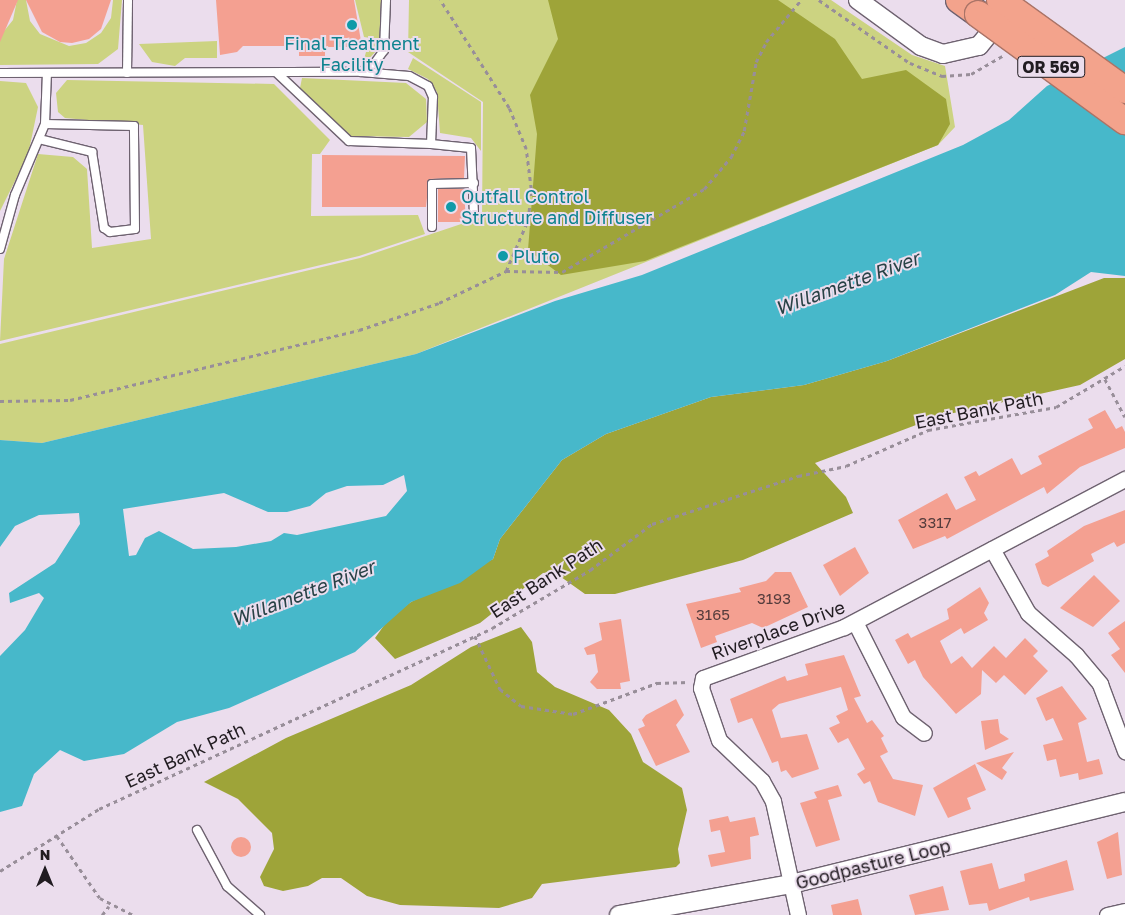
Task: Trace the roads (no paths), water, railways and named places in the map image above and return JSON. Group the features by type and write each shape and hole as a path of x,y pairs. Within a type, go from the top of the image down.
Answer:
{"highway":[{"name":"OR 569","path":"1000,0 1125,90"},
{"name":"OR 569","path":"968,7 1125,121"}],"street":[{"path":"858,0 921,46 943,54 979,46 989,37 1011,0"},
{"name":"Riverplace Drive","path":"798,915 770,794 719,740 701,683 706,676 855,622 1125,479"},
{"path":"992,549 1028,613 1076,655 1100,684 1125,750"},
{"path":"855,622 903,717 924,733"},
{"name":"Goodpasture Loop","path":"619,915 791,884 1125,802"},
{"path":"1107,915 1125,911"}],"lane":[{"path":"127,73 128,0"},
{"path":"361,72 374,64 384,50 386,0"},
{"path":"0,73 361,72 409,76 428,86 433,97 431,144"},
{"path":"0,249 15,195 45,124 47,73"},
{"path":"276,73 349,141 470,146 475,157 474,213"},
{"path":"39,139 92,152 104,228 110,232 135,229 134,126 45,124"},
{"path":"432,226 432,184 474,183"},
{"path":"197,830 227,886 260,915"}],"water":[{"name":"Willamette River","path":"1125,47 1125,276 1091,272 1055,295 887,361 804,385 711,397 606,434 562,460 500,539 493,559 460,583 411,602 355,652 229,708 177,722 124,754 84,761 60,750 34,774 22,806 0,812 0,656 25,630 44,598 39,593 10,603 9,593 55,563 80,524 79,513 39,515 15,526 0,547 0,440 42,443 416,354 555,301 642,275 963,145 1009,120 1047,86","holes":["404,475 407,491 386,516 297,535 284,533 271,541 236,547 193,549 159,531 145,538 136,555 129,556 123,509 224,493 268,512 287,512 310,506 326,493 347,486 383,485"]}],"place":[{"name":"Final Treatment Facility","path":"352,25"},
{"name":"Outfall Control Structure and Diffuser","path":"451,207"},
{"name":"Pluto","path":"503,256"}]}
